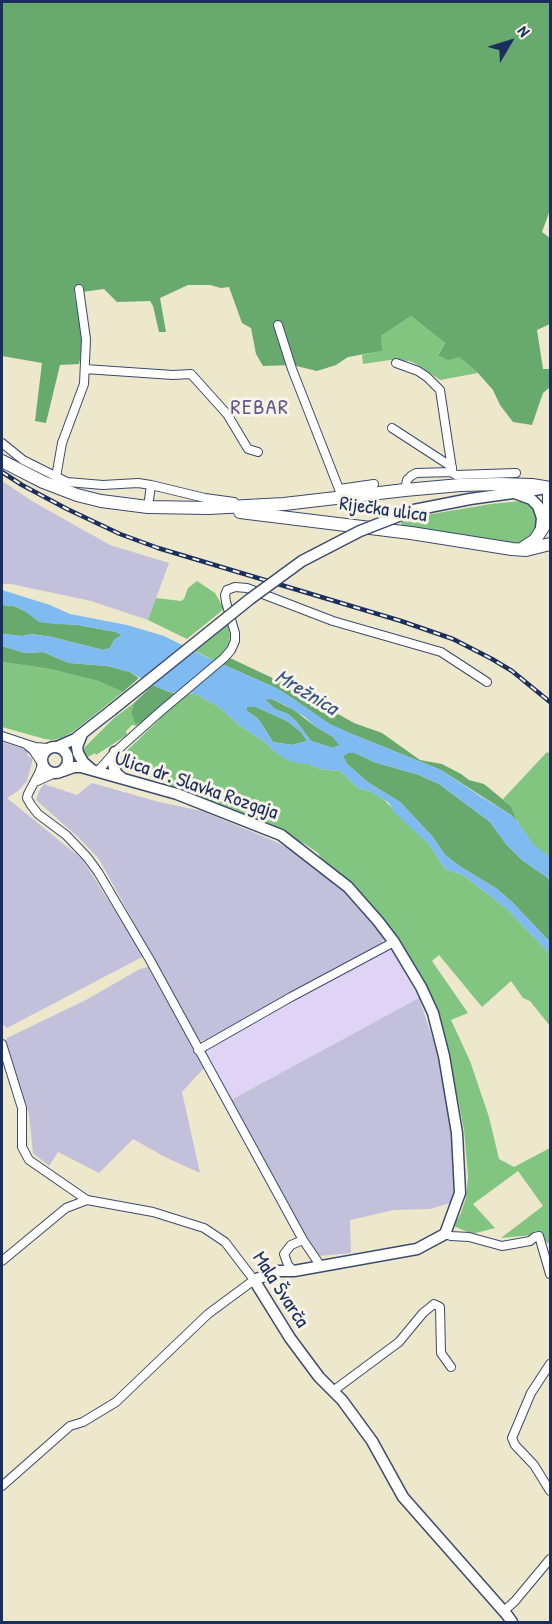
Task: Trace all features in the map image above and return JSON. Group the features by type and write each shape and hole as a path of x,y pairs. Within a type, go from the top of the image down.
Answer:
{"main road":[{"name":"Riječka ulica","path":"2,460 15,469 77,495 101,501 148,507 209,508 284,504 340,493 500,484 550,488"},
{"path":"520,550 532,544 541,531 548,515 550,488"},
{"path":"284,504 352,525"},
{"name":"Riječka ulica","path":"209,508 352,525 520,550 550,544"}],"street":[{"path":"56,477 62,443 84,384 86,339 79,289"},
{"path":"278,325 292,369 340,493 374,484"},
{"path":"396,363 418,371 440,390 452,470"},
{"path":"85,369 173,375 191,374 227,414 248,449 258,452"},
{"path":"392,428 456,475 516,472"},
{"name":"Riječka ulica","path":"2,443 23,460 67,482 103,485 138,483 205,498 262,504"},
{"path":"405,490 407,480 416,473 452,470"},
{"path":"148,507 151,485"},
{"path":"34,783 59,772 68,763 68,749 79,736 250,598 302,561 360,531 414,510 550,488"},
{"path":"514,493 531,499 538,506 542,518 541,531"},
{"path":"79,736 78,753 83,762 96,771 161,711 224,658 235,641 225,595 227,590 236,587 247,588 333,621 441,652 487,682"},
{"path":"2,736 24,743 62,748 67,755"},
{"path":"79,736 43,753 42,764 27,798 38,814 66,835 98,872 150,960 303,1240 320,1265"},
{"path":"24,743 33,750 47,771 59,772"},
{"path":"115,752 114,768 122,778"},
{"name":"Ulica dr. Slavka Rozgaja","path":"67,755 81,767"},
{"name":"Ulica dr. Slavka Rozgaja","path":"59,772 81,767 122,778 177,794 281,834 348,887 378,921 394,942 421,987 433,1013 444,1056 457,1133 460,1193 445,1234"},
{"path":"198,1050 394,942"},
{"name":"Mala Švarča","path":"2,1044 22,1108 22,1147 29,1160 87,1200 153,1212 204,1228 225,1242 254,1280 290,1338 319,1377 342,1400 372,1441 403,1497 504,1611 512,1623"},
{"path":"2,1261 66,1208 87,1200"},
{"path":"2,1486 70,1426 83,1422 116,1402 208,1314 254,1280 277,1270 294,1270 417,1250 445,1234 469,1237 502,1246 530,1241 539,1236 550,1274"},
{"path":"294,1270 288,1265 284,1254 291,1245 303,1240"},
{"path":"333,1391 399,1342 423,1313 434,1304 440,1307 441,1353 451,1367"},
{"path":"550,1364 531,1394 512,1438 515,1445 534,1465 550,1491"},
{"path":"504,1611 550,1559"}],"shaded area":[{"path":"2,481 32,501 110,545 169,563 148,620 91,601 2,584"},
{"path":"2,742 28,750 27,755 32,758 27,781 7,798 82,859 144,956 7,1028 2,1024"},
{"path":"92,783 159,802 202,811 293,851 346,892 384,939 380,946 208,1039 198,1040 99,859 36,800 44,784 77,795"},
{"path":"391,948 419,998 231,1100 203,1052 264,1016 315,990 327,981"},
{"path":"148,967 204,1068 182,1092 200,1173 133,1139 99,1173 58,1152 49,1166 33,1153 29,1114 5,1042 7,1038 86,1000 140,969"},
{"path":"419,998 435,1045 447,1099 456,1170 453,1202 430,1209 394,1210 350,1220 351,1253 319,1256 306,1237 231,1100"}],"green space":[{"path":"2,2 550,2 550,210 542,232 550,238 550,324 537,330 543,369 550,369 550,387 543,393 532,425 513,422 500,405 493,390 459,357 448,360 438,355 445,343 411,316 381,336 382,351 348,357 336,365 317,371 292,365 263,366 256,354 251,328 242,323 229,287 221,288 210,285 188,285 160,298 166,332 159,332 150,301 117,302 104,289 74,293 84,339 79,364 60,365 46,423 35,421 42,363 2,356"},
{"path":"411,316 445,343 438,354 458,356 478,373 440,380 410,361 390,360 363,364 362,355 381,351 381,336"},
{"path":"521,501 530,504 539,518 534,533 520,543 514,544 402,526 401,522 420,516"},
{"path":"197,581 215,593 224,609 187,639 148,620 156,598 181,601 188,588"},
{"path":"2,605 14,606 40,622 78,625 122,635 114,640 110,648 103,650 52,637 2,634"},
{"path":"228,624 229,644 215,661 195,651"},
{"path":"2,646 25,653 43,652 69,663 108,666 130,672 139,678 123,692 98,681 50,669 2,662"},
{"path":"230,658 281,682 354,723 382,733 420,760 442,764 469,780 484,784 511,806 517,821 441,770 329,724 276,688 222,664"},
{"path":"2,662 50,669 98,681 123,692 74,731 61,738 45,739 2,727"},
{"path":"153,685 175,693 143,723 135,724 131,712 134,703"},
{"path":"187,694 196,694 219,707 275,752 302,764 340,771 358,788 372,792 383,799 429,844 445,869 463,875 507,909 550,954 550,1026 530,1001 523,998 511,981 482,1007 439,955 432,961 468,1013 451,1020 470,1061 489,1117 499,1159 514,1167 550,1148 550,1244 533,1235 501,1238 543,1206 518,1171 473,1204 495,1228 472,1234 454,1226 466,1198 468,1176 464,1130 440,1018 415,968 318,853 266,825 166,784 167,782 122,768 117,763 117,760 159,720 161,715"},
{"path":"264,699 272,699 294,710 333,737 340,745 333,748 311,741 296,721 288,714 275,709"},
{"path":"134,703 131,712 135,724 143,723 137,726 132,725 126,731 127,735 96,755 95,753 88,757 84,756 82,752 85,747 114,718"},
{"path":"246,707 256,707 287,721 301,732 307,741 292,745 273,742 261,723 247,711"},
{"path":"547,752 550,754 550,857 534,846 517,821 511,806 503,799"},
{"path":"355,753 374,762 419,775 439,784 490,822 506,844 522,860 548,878 550,883 550,942 497,889 445,855 432,836 400,802 369,783 347,764 343,756"}],"water":[{"path":"2,590 50,605 70,614 127,625 164,636 276,688 330,724 441,770 517,821 534,845 550,857 550,883 548,878 522,860 506,844 490,822 439,784 419,775 374,762 355,753 343,756 347,764 369,783 400,802 432,836 445,855 497,889 512,902 550,942 550,954 507,909 463,875 445,869 429,844 395,813 389,803 372,792 358,788 340,771 320,769 309,764 287,760 240,726 219,707 196,694 169,692 130,672 108,666 69,663 43,652 25,653 2,646 2,634 22,636 30,634 103,650 110,648 114,640 121,635 78,625 39,622 25,611 14,606 2,605","holes":["272,699 305,717 333,737 339,745 333,748 311,741 296,721 288,714 275,709 265,700","247,707 256,707 287,721 301,732 307,741 292,745 273,742 256,717 247,711"]}],"railway":[{"path":"2,472 67,509 120,534 158,548 401,621 453,639 512,671 550,702"}],"district":[{"name":"REBAR","path":"260,408"}],"water label":[{"name":"Mrežnica","path":"306,693"}]}
